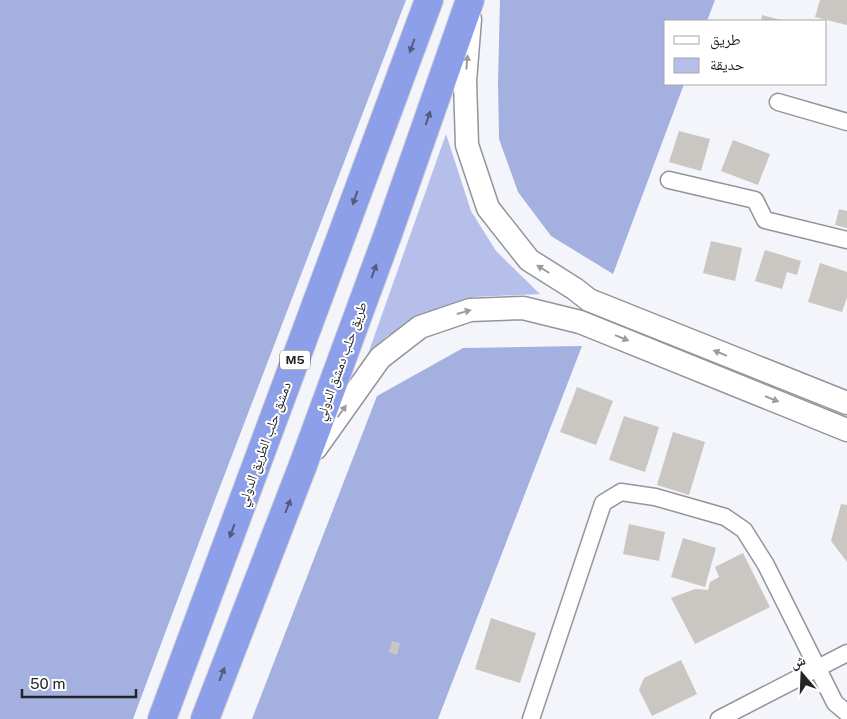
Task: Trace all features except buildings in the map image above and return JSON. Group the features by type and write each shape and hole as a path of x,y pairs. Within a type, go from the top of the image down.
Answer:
{"highway":[{"name":"دمشق حلب الطريق الدولي","path":"162,719 429,0"},
{"name":"طريق حلب دمشق الدولي","path":"205,719 304,465 471,0"}],"street":[{"path":"471,0 465,81 467,145 488,208 528,260 575,289 589,300 847,403"},
{"path":"778,102 847,122"},
{"path":"670,180 756,200 765,220 847,240"},
{"path":"564,317 575,289"},
{"path":"304,465 380,358 420,327 470,310 523,308 564,317 589,325 847,430"},
{"path":"531,719 603,503 621,492 655,497 725,516 744,530 766,565 836,704 847,713"},
{"path":"719,719 739,714 847,653"}],"green space":[{"path":"446,134 471,211 496,251 540,294 473,297 429,314 387,336 368,354"}],"shaded area":[{"path":"0,0 406,0 133,719 0,719"},
{"path":"500,0 715,0 707,20 664,20 664,85 684,85 613,274 551,236 518,192 499,139"},
{"path":"582,346 438,719 252,719 377,396 463,348"}]}
